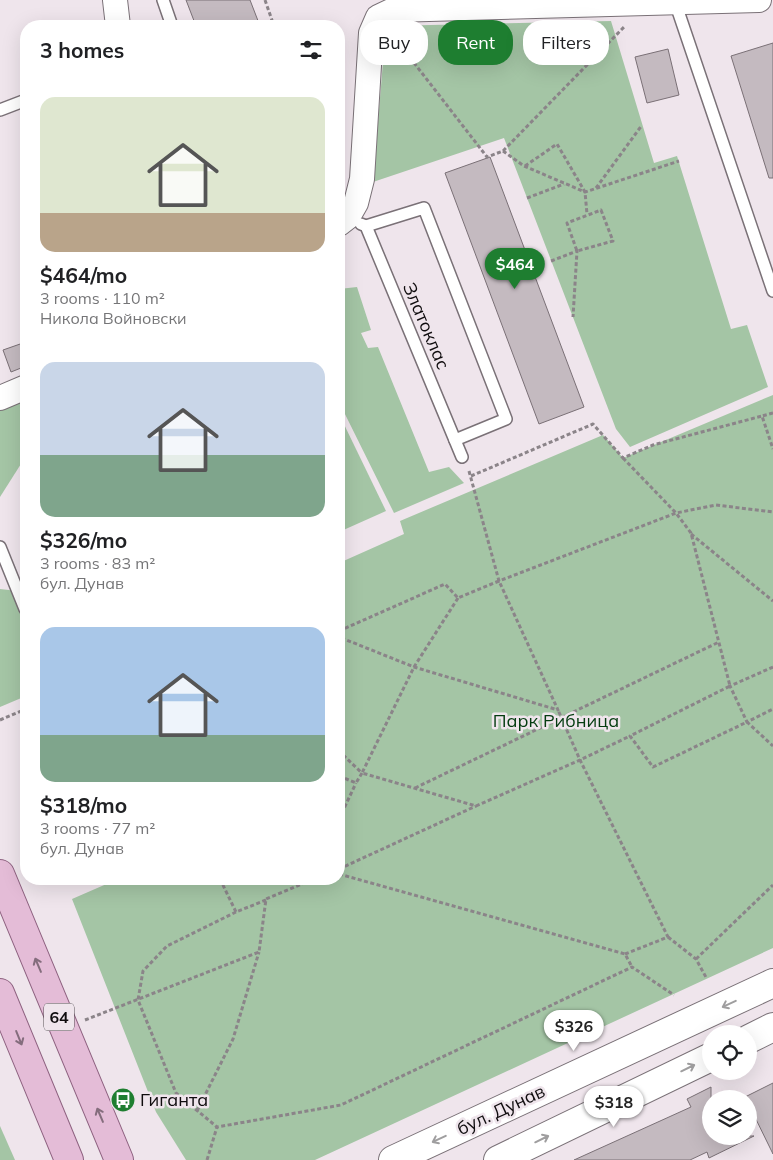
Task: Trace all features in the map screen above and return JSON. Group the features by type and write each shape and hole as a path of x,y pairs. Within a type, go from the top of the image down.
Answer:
{"main road":[{"name":"64","path":"0,874 119,1160"},
{"name":"бул. Дунав","path":"393,1160 773,983"},
{"path":"0,993 69,1160"},
{"path":"757,1035 773,1027"},
{"path":"498,1160 702,1061"}],"street":[{"path":"115,0 117,20"},
{"path":"351,223 362,179 372,33 378,17 393,10 759,0"},
{"path":"0,398 20,390"}],"lane":[{"path":"163,0 170,20"},
{"path":"675,2 773,291"},
{"path":"0,110 20,102"},
{"path":"351,223 424,208 506,419 455,440"},
{"name":"Златоклас","path":"351,223 462,457"},
{"path":"0,547 20,597"}],"path":[{"path":"265,0 272,20"},
{"path":"378,17 487,157 503,151 630,21 629,3"},
{"path":"596,188 642,125"},
{"path":"524,166 558,144 585,192 587,214"},
{"path":"503,151 524,166 585,192 679,161"},
{"path":"527,198 565,184"},
{"path":"551,260 577,251 613,241 601,210 567,222 577,251 572,317"},
{"path":"623,458 653,445 773,413"},
{"path":"762,416 773,449"},
{"path":"471,476 592,424 676,513 691,533 773,601"},
{"path":"462,457 471,476 499,581 580,760 668,937 696,959 707,979"},
{"path":"345,806 414,667 458,598 676,513 716,505 773,512"},
{"path":"691,533 730,686 747,722 773,746"},
{"path":"345,627 445,584 458,598"},
{"path":"345,640 414,667 558,710"},
{"path":"414,788 562,719 719,642"},
{"path":"345,866 580,760 730,686 773,667"},
{"path":"630,736 654,767 773,708"},
{"path":"0,720 20,712"},
{"path":"345,757 362,773 476,806"},
{"path":"345,778 356,783"},
{"path":"345,876 625,954 668,937"},
{"path":"223,885 236,912"},
{"path":"298,885 236,912 167,946 143,972 138,1000 176,1094 217,1127 341,1105 632,967"},
{"path":"696,959 773,885"},
{"path":"197,1111 233,1039 259,952 266,899"},
{"path":"64,1028 259,952"},
{"path":"625,954 632,967 674,995"},
{"path":"207,1160 217,1127"}],"green space":[{"path":"609,21 611,21 654,163 677,156 731,329 747,325 768,387 630,447 616,429 504,138 373,182 383,65 428,65 428,25 438,25 438,65 513,65 513,23 523,23 523,65 609,65"},
{"path":"357,287 371,330 361,333 368,348 378,347 429,472 449,467 464,483 394,513 345,414 345,288"},
{"name":"Парк Рибница","path":"773,395 773,948 315,1160 186,1160 156,1112 72,899 104,885 345,885 345,560 404,534 400,521 603,435 623,458"},
{"path":"20,402 20,465 0,497 0,410"},
{"path":"345,426 386,511 345,529"},
{"path":"0,589 20,591 20,699 0,707"},
{"path":"0,1126 15,1160 0,1160"}],"building":[{"path":"186,0 250,0 258,20 194,20"},
{"path":"773,43 773,178 769,178 731,56"},
{"path":"668,49 679,95 647,103 635,57"},
{"path":"490,157 584,407 539,424 445,173"},
{"path":"20,344 20,368 11,372 3,350"},
{"path":"773,1083 773,1154 757,1121 757,1091"},
{"path":"702,1092 702,1145 736,1145 709,1158 707,1152 690,1160 574,1160 691,1107 687,1099"}],"place":[{"name":"Гиганта","path":"123,1100"}]}
